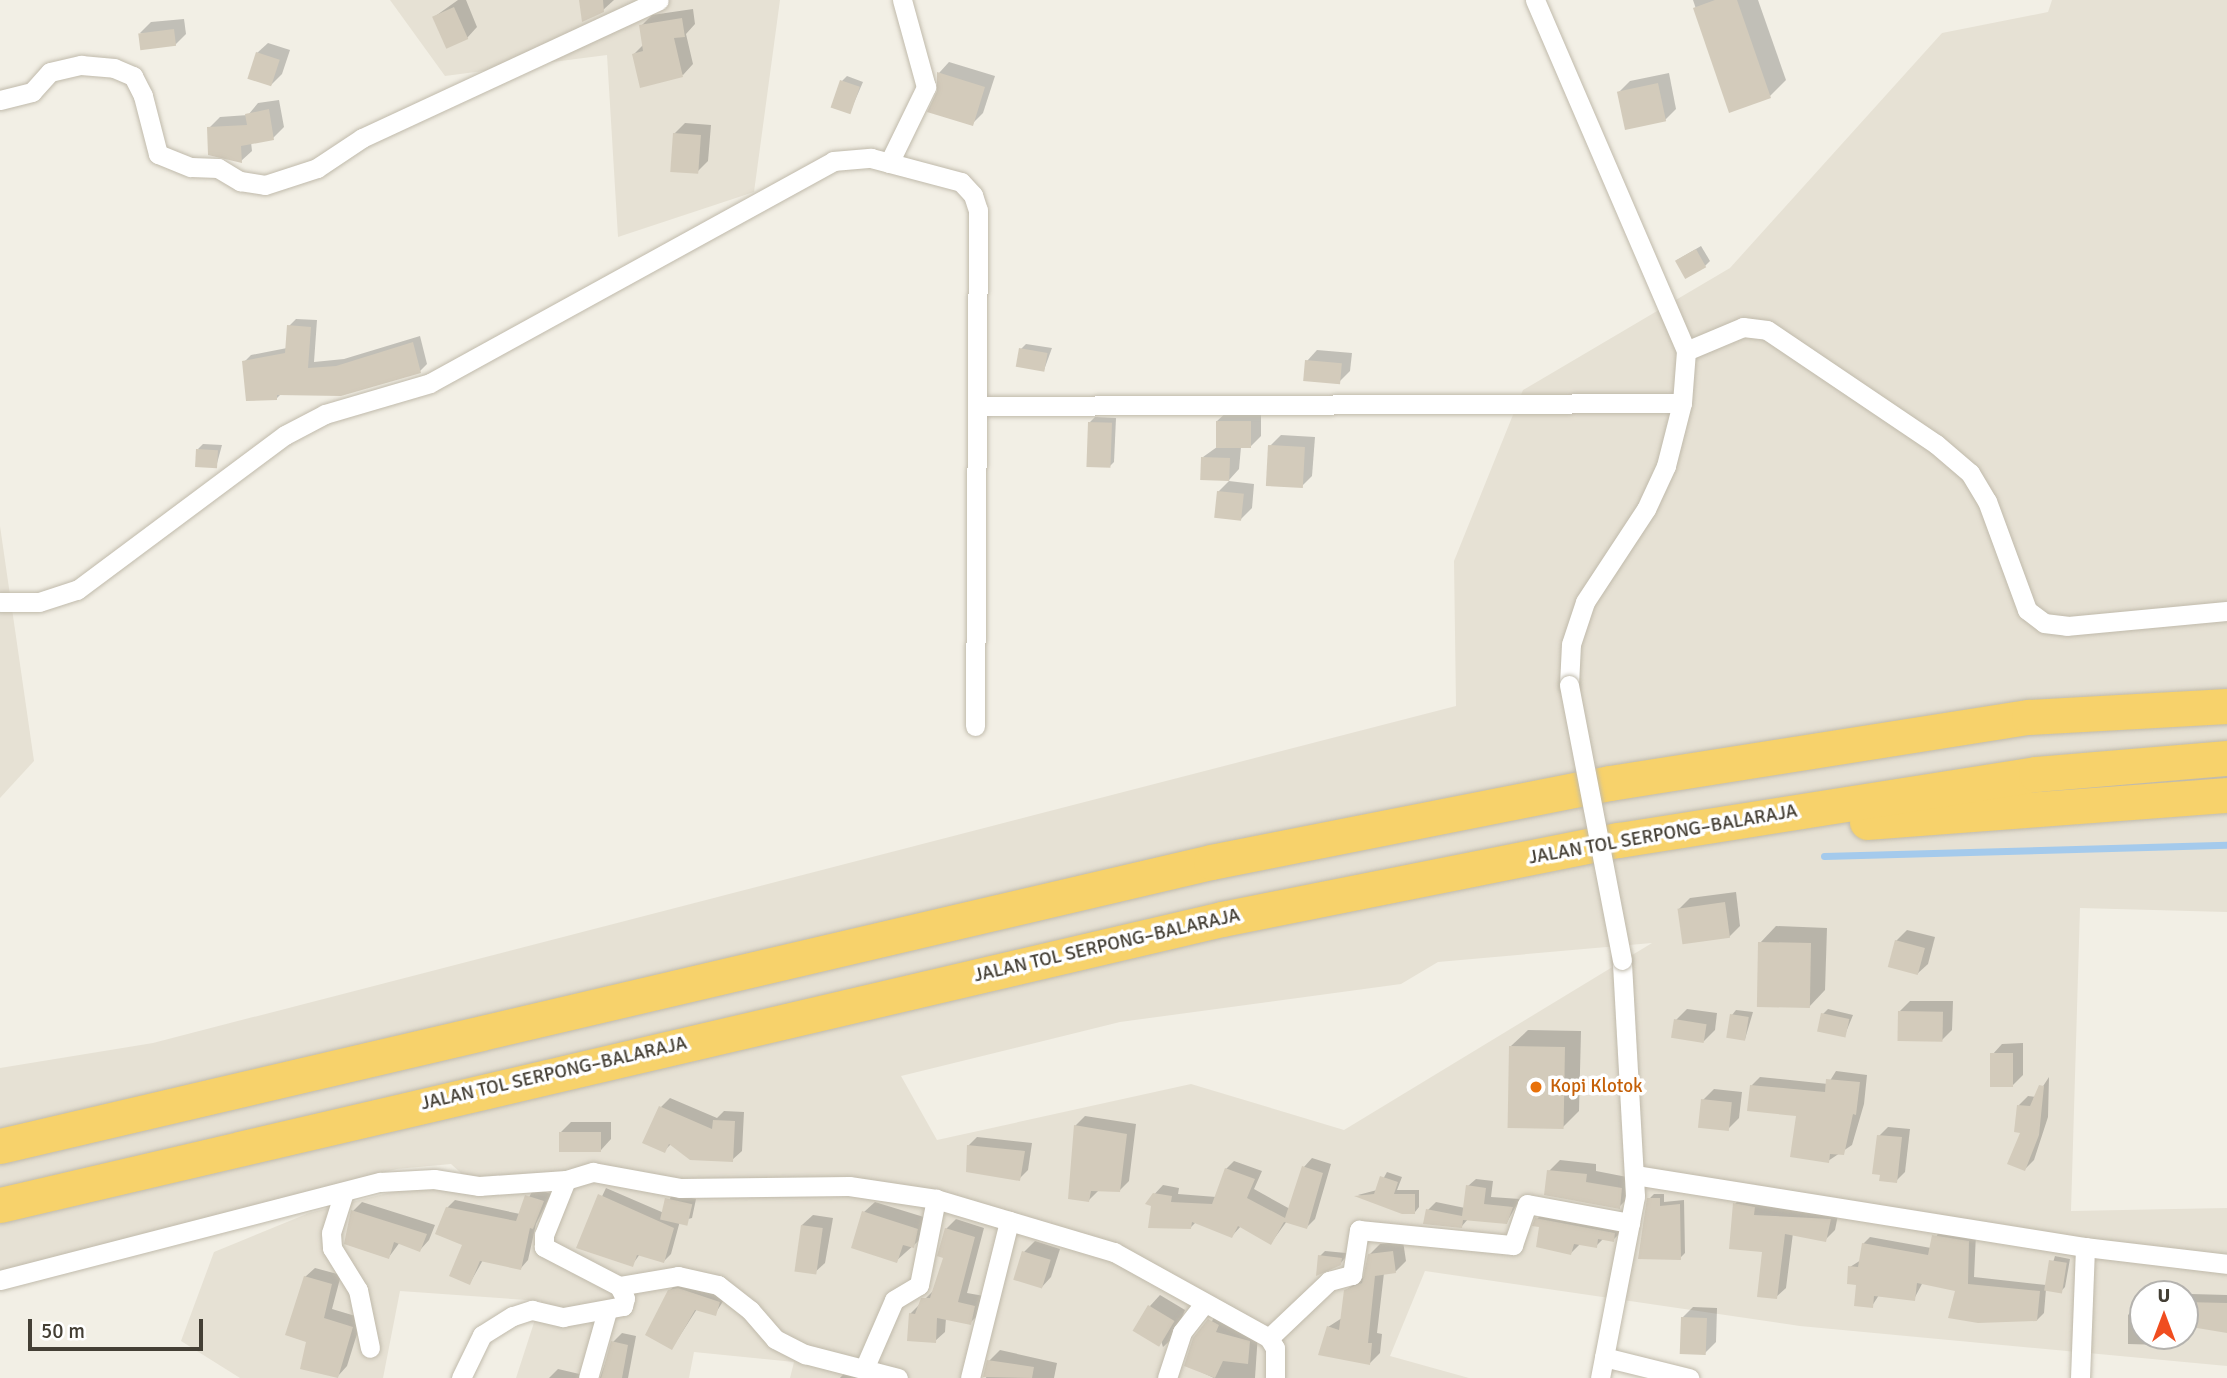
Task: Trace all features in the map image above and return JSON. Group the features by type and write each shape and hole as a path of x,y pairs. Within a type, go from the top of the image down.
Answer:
{"highway":[{"path":"0,1146 1238,856 1610,783 2029,717 2227,706"},
{"name":"JALAN TOL SERPONG–BALARAJA","path":"0,1205 1209,922 1619,841 2036,774 2227,758"},
{"path":"1619,841 2227,795"}],"street":[{"path":"0,100 32,92 50,72 81,65 114,68 132,76 143,96 158,154 191,167 218,168 240,181 265,184 317,168 362,138 659,0"},
{"path":"889,163 926,87 902,0"},
{"path":"1535,0 1686,351 1682,403 1666,466 1646,509 1585,602 1571,644 1569,685 1622,960 1635,1175 1630,1223 1600,1378"},
{"path":"0,602 39,602 77,590 285,435 326,414 430,383 472,363 725,217 833,161 852,157 889,163 961,182 973,195 978,211 975,726"},
{"path":"1686,351 1743,327 1767,330 1936,444 1970,473 1987,501 2027,610 2044,623 2067,626 2227,611"},
{"path":"977,406 1682,403"},
{"path":"0,1280 380,1182 434,1179 479,1186 566,1180 593,1171 680,1188 849,1186 936,1199 1114,1252 1203,1305 1269,1338 1275,1348 1275,1378"},
{"path":"1635,1175 2085,1247 2227,1264"},
{"path":"461,1378 482,1335 513,1315 532,1310 563,1317 623,1306 625,1298 619,1286 544,1247 544,1235 566,1180"},
{"path":"344,1192 331,1233 332,1248 358,1290 370,1348"},
{"path":"864,1369 894,1300 919,1284 936,1199"},
{"path":"1269,1338 1329,1281 1352,1275 1359,1230 1513,1245 1527,1204 1630,1223"},
{"path":"970,1378 1009,1221"},
{"path":"2080,1378 2085,1247"},
{"path":"619,1286 678,1276 718,1285 750,1310 775,1339 805,1354 898,1378"},
{"path":"1167,1378 1182,1332 1203,1305"},
{"path":"588,1378 607,1311"},
{"path":"1604,1357 1689,1378"}],"shaded area":[{"path":"390,0 780,0 754,192 618,237 607,55 445,76"},
{"path":"2052,0 2227,0 2227,912 2080,908 2071,1211 2227,1208 2227,1366 1800,1326 1425,1271 1390,1356 1469,1378 790,1378 794,1362 694,1352 689,1378 516,1378 541,1301 400,1291 383,1378 240,1378 181,1341 214,1252 309,1213 462,1174 451,1164 397,1169 0,1274 0,1068 153,1043 1456,706 1454,561 1523,390 1730,268 1942,33 2048,12","holes":["1652,943 1344,1130 1191,1084 937,1140 901,1076 1120,1022 1401,984 1438,962"]},
{"path":"0,526 34,761 0,798"}],"building":[{"path":"579,0 603,0 604,12 582,22"},
{"path":"1715,0 1737,0 1771,98 1729,113 1693,8"},
{"path":"454,7 468,39 446,49 432,17"},
{"path":"682,18 685,37 674,38 683,77 640,88 632,54 643,51 639,25"},
{"path":"174,29 176,46 140,50 138,33"},
{"path":"256,52 280,60 271,86 247,79"},
{"path":"937,72 985,87 973,126 927,112 937,91"},
{"path":"840,80 860,87 850,114 831,107"},
{"path":"1658,83 1666,121 1625,130 1617,92"},
{"path":"269,109 274,140 241,146 242,163 208,155 207,127 247,125 245,114"},
{"path":"673,133 701,135 698,174 670,172"},
{"path":"1696,249 1706,267 1685,279 1675,261"},
{"path":"287,325 311,327 308,368 336,366 413,342 421,373 341,396 277,395 277,400 246,401 242,361 285,353"},
{"path":"1019,348 1048,353 1044,372 1016,367"},
{"path":"1305,360 1342,363 1340,384 1303,381"},
{"path":"1216,421 1251,421 1251,448 1216,448"},
{"path":"1088,422 1112,423 1110,468 1086,467"},
{"path":"1268,445 1305,447 1303,488 1266,486"},
{"path":"196,449 218,450 217,468 195,467"},
{"path":"1201,457 1230,458 1229,481 1200,480"},
{"path":"1217,491 1244,494 1241,521 1214,518"},
{"path":"1725,902 1730,938 1682,944 1677,909"},
{"path":"1895,940 1925,948 1918,975 1888,967"},
{"path":"1758,942 1811,943 1810,1008 1757,1007"},
{"path":"1898,1011 1943,1012 1942,1042 1897,1041"},
{"path":"1821,1013 1849,1019 1845,1038 1817,1032"},
{"path":"1730,1014 1749,1017 1745,1041 1726,1038"},
{"path":"1674,1019 1707,1024 1704,1043 1671,1038"},
{"name":"Kopi Klotok","path":"1509,1046 1565,1047 1564,1129 1508,1128"},
{"path":"1990,1053 2013,1053 2013,1087 1990,1087"},
{"path":"1826,1079 1860,1082 1856,1115 1853,1114 1844,1155 1830,1154 1829,1163 1790,1157 1796,1116 1747,1111 1750,1085 1825,1092"},
{"path":"2039,1085 2044,1086 2039,1135 2025,1171 2007,1164 2020,1133 2014,1132 2017,1105 2030,1106"},
{"path":"1701,1099 1732,1102 1729,1131 1698,1128"},
{"path":"659,1106 712,1129 713,1120 735,1121 733,1162 690,1160 669,1144 665,1153 642,1143"},
{"path":"1074,1125 1127,1134 1120,1192 1091,1191 1089,1202 1068,1199"},
{"path":"559,1132 601,1132 601,1152 559,1152"},
{"path":"1877,1135 1902,1137 1897,1183 1879,1181 1880,1175 1872,1174"},
{"path":"967,1145 1025,1151 1020,1181 966,1172"},
{"path":"1302,1166 1323,1173 1307,1229 1284,1222 1271,1245 1238,1226 1232,1238 1192,1222 1191,1229 1148,1228 1151,1206 1145,1204 1153,1193 1172,1196 1171,1202 1212,1204 1225,1168 1255,1179 1247,1198 1285,1218"},
{"path":"1547,1170 1587,1174 1586,1182 1622,1188 1620,1209 1544,1195"},
{"path":"1380,1176 1398,1182 1394,1194 1415,1194 1415,1214 1402,1214 1354,1196 1374,1194"},
{"path":"1466,1185 1486,1188 1484,1204 1513,1207 1507,1224 1463,1220 1462,1228 1423,1224 1426,1209 1462,1216"},
{"path":"598,1194 674,1228 664,1263 637,1255 633,1267 576,1248"},
{"path":"525,1195 544,1201 533,1229 530,1228 521,1270 480,1261 470,1285 449,1276 462,1245 435,1234 446,1207 516,1221"},
{"path":"665,1198 692,1204 687,1226 660,1219"},
{"path":"1647,1198 1660,1198 1660,1206 1680,1204 1681,1260 1638,1259"},
{"path":"1733,1203 1755,1207 1754,1215 1831,1219 1826,1242 1785,1234 1777,1299 1757,1297 1762,1252 1729,1249"},
{"path":"351,1210 427,1234 420,1252 394,1242 389,1259 344,1244"},
{"path":"862,1211 918,1229 914,1248 903,1245 897,1263 851,1248"},
{"path":"1535,1218 1615,1233 1614,1242 1598,1239 1597,1248 1574,1244 1571,1255 1536,1247 1539,1227 1532,1226"},
{"path":"801,1225 823,1228 816,1275 794,1272"},
{"path":"945,1228 975,1237 958,1302 975,1306 971,1325 937,1318 936,1343 907,1341 909,1313 915,1314 921,1298 930,1298 943,1258 937,1256"},
{"path":"1932,1235 1969,1241 1968,1284 2040,1291 2037,1321 1978,1323 1948,1318 1955,1291 1917,1283 1915,1301 1874,1296 1873,1308 1854,1306 1856,1285 1847,1284 1848,1266 1858,1267 1862,1243 1928,1255"},
{"path":"1022,1251 1051,1260 1042,1288 1013,1280"},
{"path":"1393,1251 1396,1273 1375,1276 1368,1343 1372,1343 1370,1365 1318,1355 1327,1326 1339,1330 1344,1290 1362,1283 1368,1254"},
{"path":"1318,1255 1342,1258 1341,1265 1316,1276"},
{"path":"2049,1260 2067,1263 2062,1293 2044,1291"},
{"path":"304,1276 332,1284 324,1318 353,1327 338,1378 300,1369 306,1342 285,1335"},
{"path":"678,1288 720,1302 716,1316 695,1310 672,1350 645,1335 668,1290"},
{"path":"2199,1302 2227,1303 2227,1333 2199,1328"},
{"path":"1148,1305 1175,1321 1159,1347 1133,1331"},
{"path":"1681,1317 1707,1318 1706,1355 1680,1354"},
{"path":"1208,1319 1219,1325 1216,1332 1250,1341 1248,1364 1223,1361 1215,1378 1184,1366 1193,1338"},
{"path":"611,1341 628,1345 622,1378 601,1378"},
{"path":"987,1360 1034,1367 1032,1378 983,1377"}],"waterway":[{"path":"1824,856 2227,845"}],"place":[{"name":"Kopi Klotok","path":"1536,1087"}]}
